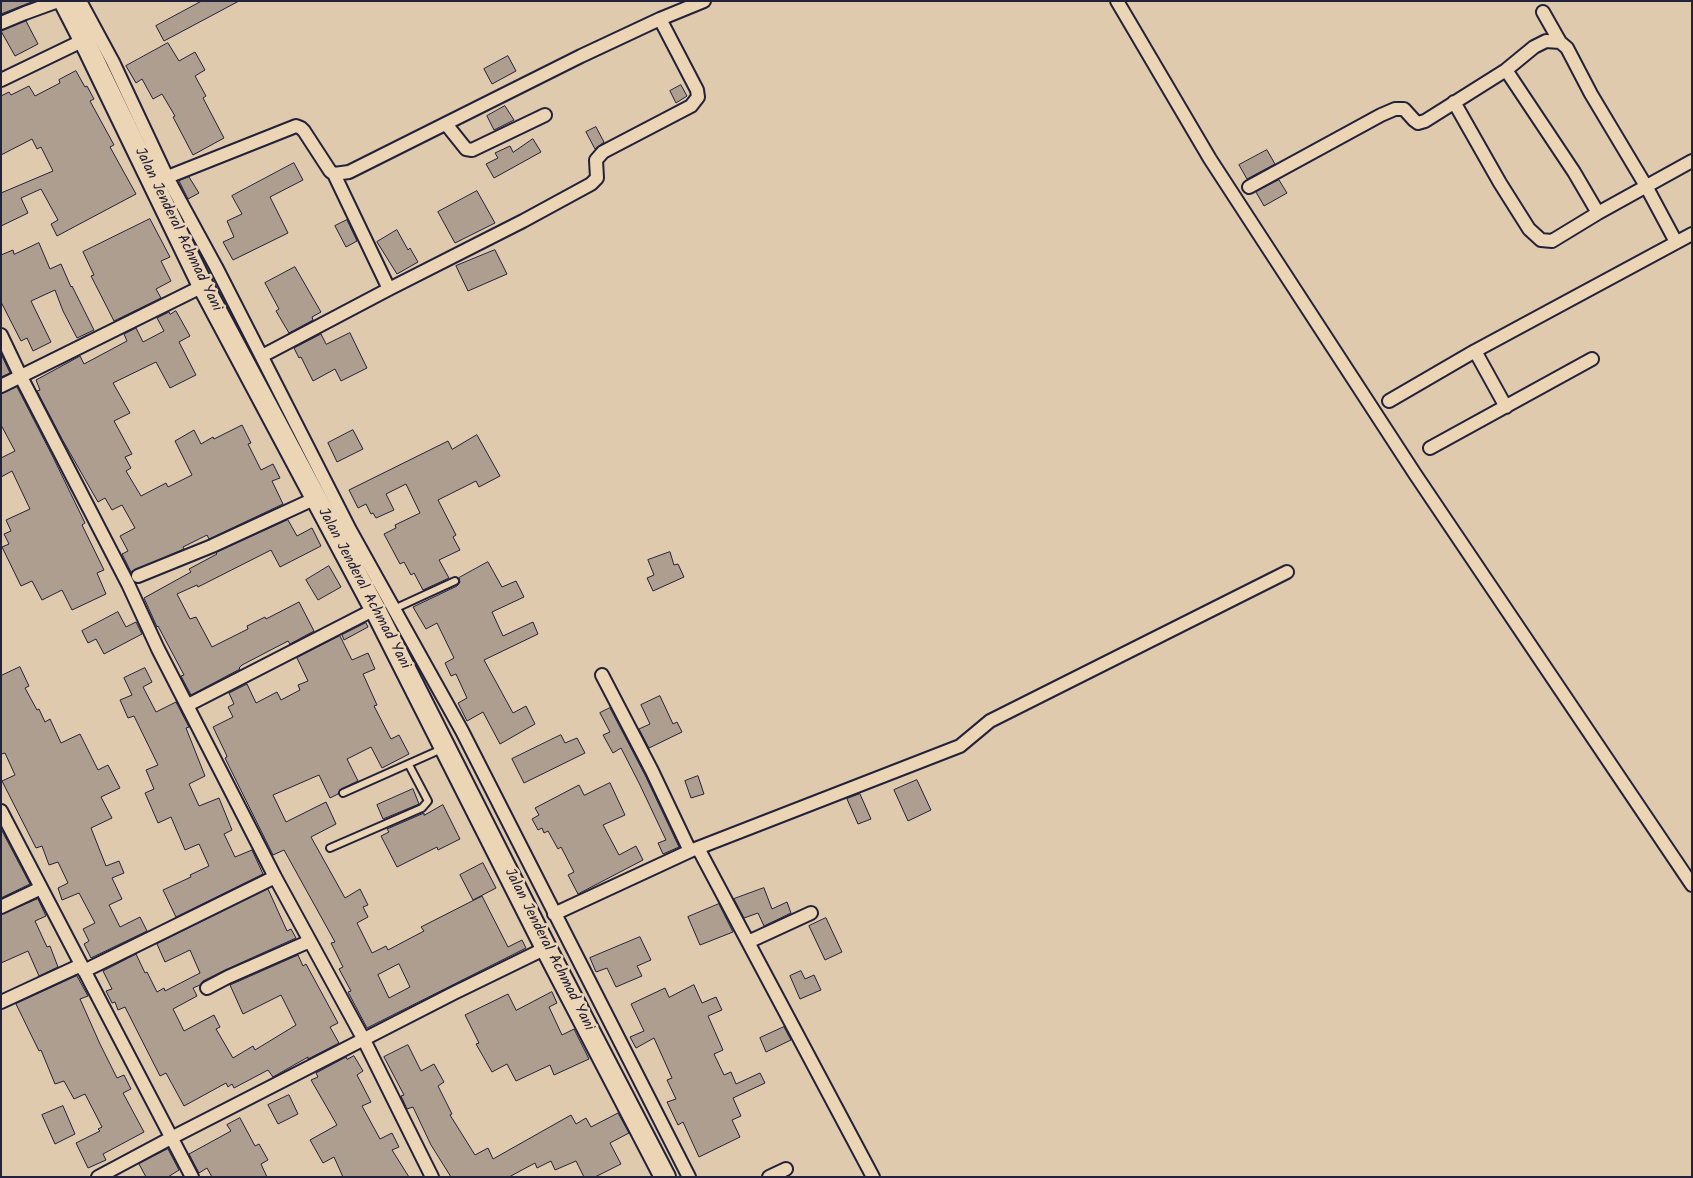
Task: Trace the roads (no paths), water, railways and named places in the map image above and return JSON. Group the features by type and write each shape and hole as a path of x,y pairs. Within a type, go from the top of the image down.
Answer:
{"main road":[{"name":"Jalan Jenderal Achmad Yani","path":"64,1 160,180 203,286 316,498 384,609 445,748 665,1177"}],"street":[{"path":"1,23 58,1"},
{"path":"80,1 112,62 160,180 262,356 350,530 384,609 462,731 689,1177"},
{"path":"334,174 342,174 359,167 660,19 704,1"},
{"path":"1117,1 1210,160 1416,474 1692,885"},
{"path":"1543,12 1560,42 1567,48 1595,101 1646,186 1676,242"},
{"path":"262,356 389,288 522,222 591,184 597,178 596,160 603,152 691,106 698,97 697,90 660,19"},
{"path":"1,80 84,40"},
{"path":"1249,187 1381,115 1396,109 1404,109 1418,123 1425,121 1506,70 1534,47 1546,41 1560,42"},
{"path":"1506,70 1598,213"},
{"path":"1454,102 1505,191 1529,229 1541,240 1552,241 1692,161"},
{"path":"446,124 466,149 472,150 545,116"},
{"path":"160,180 296,126 302,128 326,167 334,174 389,288"},
{"path":"1389,401 1476,351 1692,234"},
{"path":"1,386 203,286"},
{"path":"1,335 128,584 158,649 275,877 364,1040 432,1177"},
{"path":"1476,351 1506,407"},
{"path":"1430,448 1592,359"},
{"path":"138,576 212,546 316,498"},
{"path":"554,914 694,849 960,746 990,721 1287,572"},
{"path":"188,705 384,609"},
{"path":"602,676 694,849 748,942 873,1177"},
{"path":"1,811 192,1177"},
{"path":"1,1002 82,968 275,877"},
{"path":"1,907 41,888"},
{"path":"748,942 811,913"},
{"path":"207,988 310,941"},
{"path":"98,1177 454,993 546,948"},
{"path":"769,1177 786,1169"}],"lane":[{"path":"384,609 455,581"},
{"path":"343,793 445,748"},
{"path":"330,848 427,805 428,802 409,765"}]}
